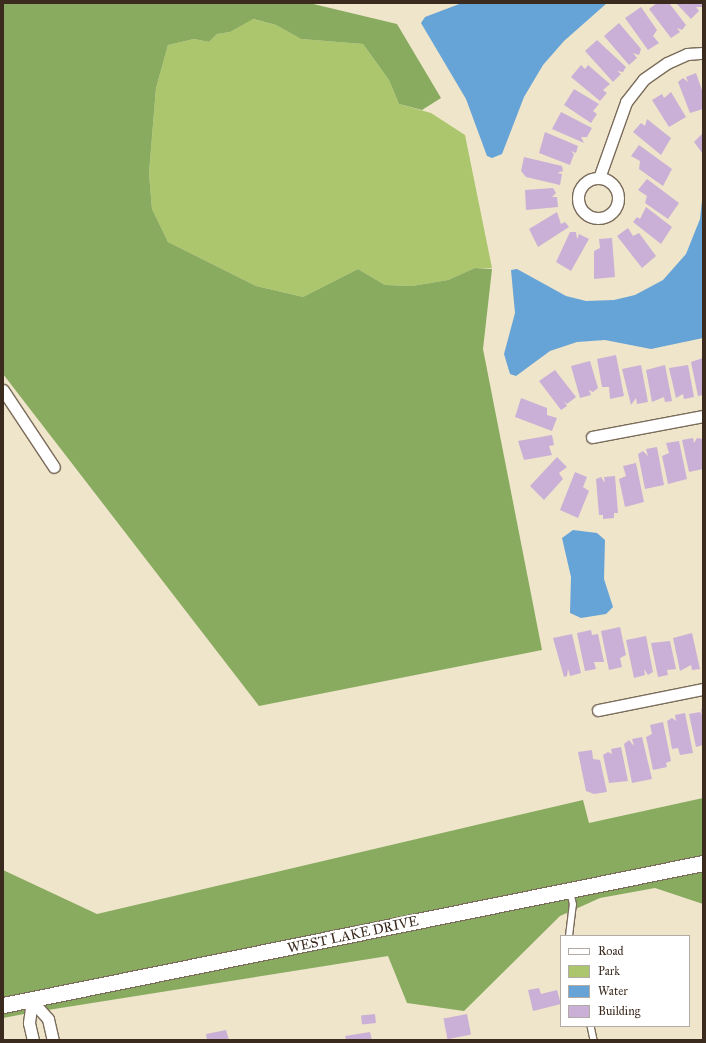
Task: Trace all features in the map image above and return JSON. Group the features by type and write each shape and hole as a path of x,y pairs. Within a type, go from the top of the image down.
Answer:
{"street":[{"path":"599,178 626,102 644,79 667,63 687,54 703,53"},
{"path":"3,390 54,467"},
{"path":"592,437 703,416"},
{"path":"598,710 703,689"},
{"name":"WEST LAKE DRIVE","path":"3,1005 32,1001 703,863"},
{"path":"32,1001 29,1023 33,1040"},
{"path":"32,1001 48,1019 53,1040"}],"lane":[{"path":"569,935 573,904 570,890"},
{"path":"591,1027 594,1040"}],"green space":[{"path":"3,3 309,3 397,24 441,98 422,110 399,104 389,80 363,44 301,39 276,25 253,19 230,32 217,34 209,42 194,39 168,45 156,88 149,173 152,209 168,242 256,286 303,297 358,269 385,285 412,286 448,280 475,268 492,269 483,349 542,650 259,706 3,374"},
{"path":"252,19 276,25 301,39 363,44 389,80 399,104 431,113 465,135 492,268 475,268 448,280 412,286 385,285 358,269 303,297 256,286 168,242 152,209 149,173 156,88 168,45 194,39 209,42 217,34 230,32"},
{"path":"703,798 703,858 3,1000 3,870 97,914 583,800 589,823"},
{"path":"703,868 703,904 655,888 600,898 560,916 464,1011 407,1003 388,956 48,1010 42,1004"},
{"path":"25,1007 24,1014 3,1018 3,1011"}],"water":[{"path":"462,3 607,3 564,41 543,65 524,97 502,154 492,158 487,156 466,99 421,23 425,17"},
{"path":"703,191 703,338 651,349 605,340 577,342 550,351 516,376 510,374 504,354 515,313 511,270 517,269 566,296 586,301 614,300 635,295 663,280 686,254 700,219"},
{"path":"573,530 597,533 605,540 604,579 613,607 606,614 581,618 570,613 571,577 562,538"}],"building":[{"path":"657,3 669,3 686,25 682,30 677,28 680,32 671,38 649,9"},
{"path":"676,3 703,3 703,7 696,7 699,11 691,19"},
{"path":"641,7 657,30 653,36 659,43 648,50 625,18"},
{"path":"619,23 641,49 639,55 633,53 637,58 629,65 604,36"},
{"path":"597,40 626,67 623,72 617,71 621,74 613,82 585,51"},
{"path":"581,65 585,69 588,65 610,84 603,90 607,93 600,101 571,77"},
{"path":"696,73 703,93 703,109 690,113 678,82 683,78 688,82 686,77"},
{"path":"574,89 599,104 593,111 597,114 591,123 564,105"},
{"path":"671,92 686,117 669,127 652,100 662,94 664,98"},
{"path":"561,112 592,128 587,137 581,137 584,143 552,129"},
{"path":"647,119 671,138 661,155 633,132 641,123 645,126"},
{"path":"545,132 578,146 576,153 571,151 574,154 570,165 539,153"},
{"path":"703,133 703,154 694,142"},
{"path":"639,145 672,169 663,186 639,169 640,161 631,156"},
{"path":"524,157 562,166 563,171 557,173 562,174 560,185 526,177 521,171"},
{"path":"647,179 679,203 668,219 645,203 647,196 638,190"},
{"path":"553,188 556,193 552,197 557,197 558,207 526,210 525,190"},
{"path":"646,207 672,227 661,244 633,222 637,217 640,219"},
{"path":"557,212 561,224 565,222 569,227 538,247 529,229"},
{"path":"628,228 633,236 639,233 656,256 642,268 617,236"},
{"path":"570,232 576,232 577,239 579,234 589,239 571,271 556,262"},
{"path":"612,238 615,277 594,279 594,251 600,248 599,239"},
{"path":"616,355 624,396 610,399 609,387 602,387 597,359"},
{"path":"703,358 703,395 698,396 691,362"},
{"path":"590,361 598,388 593,392 589,390 591,395 580,398 571,366"},
{"path":"641,365 648,402 637,404 636,398 631,405 622,369"},
{"path":"665,365 672,401 665,402 664,397 652,402 646,370"},
{"path":"688,365 694,397 684,399 683,394 676,398 669,368"},
{"path":"555,370 576,397 567,404 564,401 567,406 561,410 539,381"},
{"path":"521,398 547,408 547,415 557,418 552,431 515,417"},
{"path":"552,435 554,445 549,446 552,455 524,460 518,441"},
{"path":"693,438 694,443 697,438 703,439 703,469 689,472 682,440"},
{"path":"679,441 687,479 668,484 662,456 669,453 666,443"},
{"path":"657,447 664,485 645,489 638,454 643,451 648,456 646,449"},
{"path":"557,457 567,467 559,473 563,479 544,500 530,486"},
{"path":"636,463 644,502 625,507 619,479 626,476 623,466"},
{"path":"575,472 587,477 583,487 589,491 578,518 560,510"},
{"path":"615,476 618,513 614,513 614,518 603,519 603,515 599,515 596,479 601,477 605,483 604,477"},
{"path":"620,627 626,655 620,658 622,667 609,670 601,631"},
{"path":"591,630 592,635 598,634 604,662 594,662 596,669 585,671 577,633"},
{"path":"692,633 700,669 692,670 691,665 680,671 673,638"},
{"path":"572,634 581,673 570,676 568,669 567,676 564,677 553,638"},
{"path":"646,636 653,672 648,675 644,669 645,675 634,678 626,640"},
{"path":"670,641 676,669 667,670 668,675 658,677 651,643"},
{"path":"701,709 703,709 703,745 696,747 689,714 700,712 702,715"},
{"path":"685,713 693,753 680,755 678,748 672,749 667,721 672,718 676,721 675,715"},
{"path":"663,722 671,761 666,763 667,767 653,770 646,737 652,734 650,725"},
{"path":"642,737 652,779 632,783 624,744 629,740 634,746 632,739"},
{"path":"621,747 628,781 609,783 603,755 608,752 612,754 611,749"},
{"path":"592,750 593,759 600,760 607,792 594,794 586,791 578,752"},
{"path":"539,988 541,994 557,990 560,1004 533,1011 528,990"},
{"path":"375,1014 376,1023 362,1024 361,1015"},
{"path":"467,1014 471,1035 447,1039 443,1019"},
{"path":"226,1030 229,1040 207,1040 206,1034"},
{"path":"370,1032 372,1040 346,1040 345,1036"}]}
